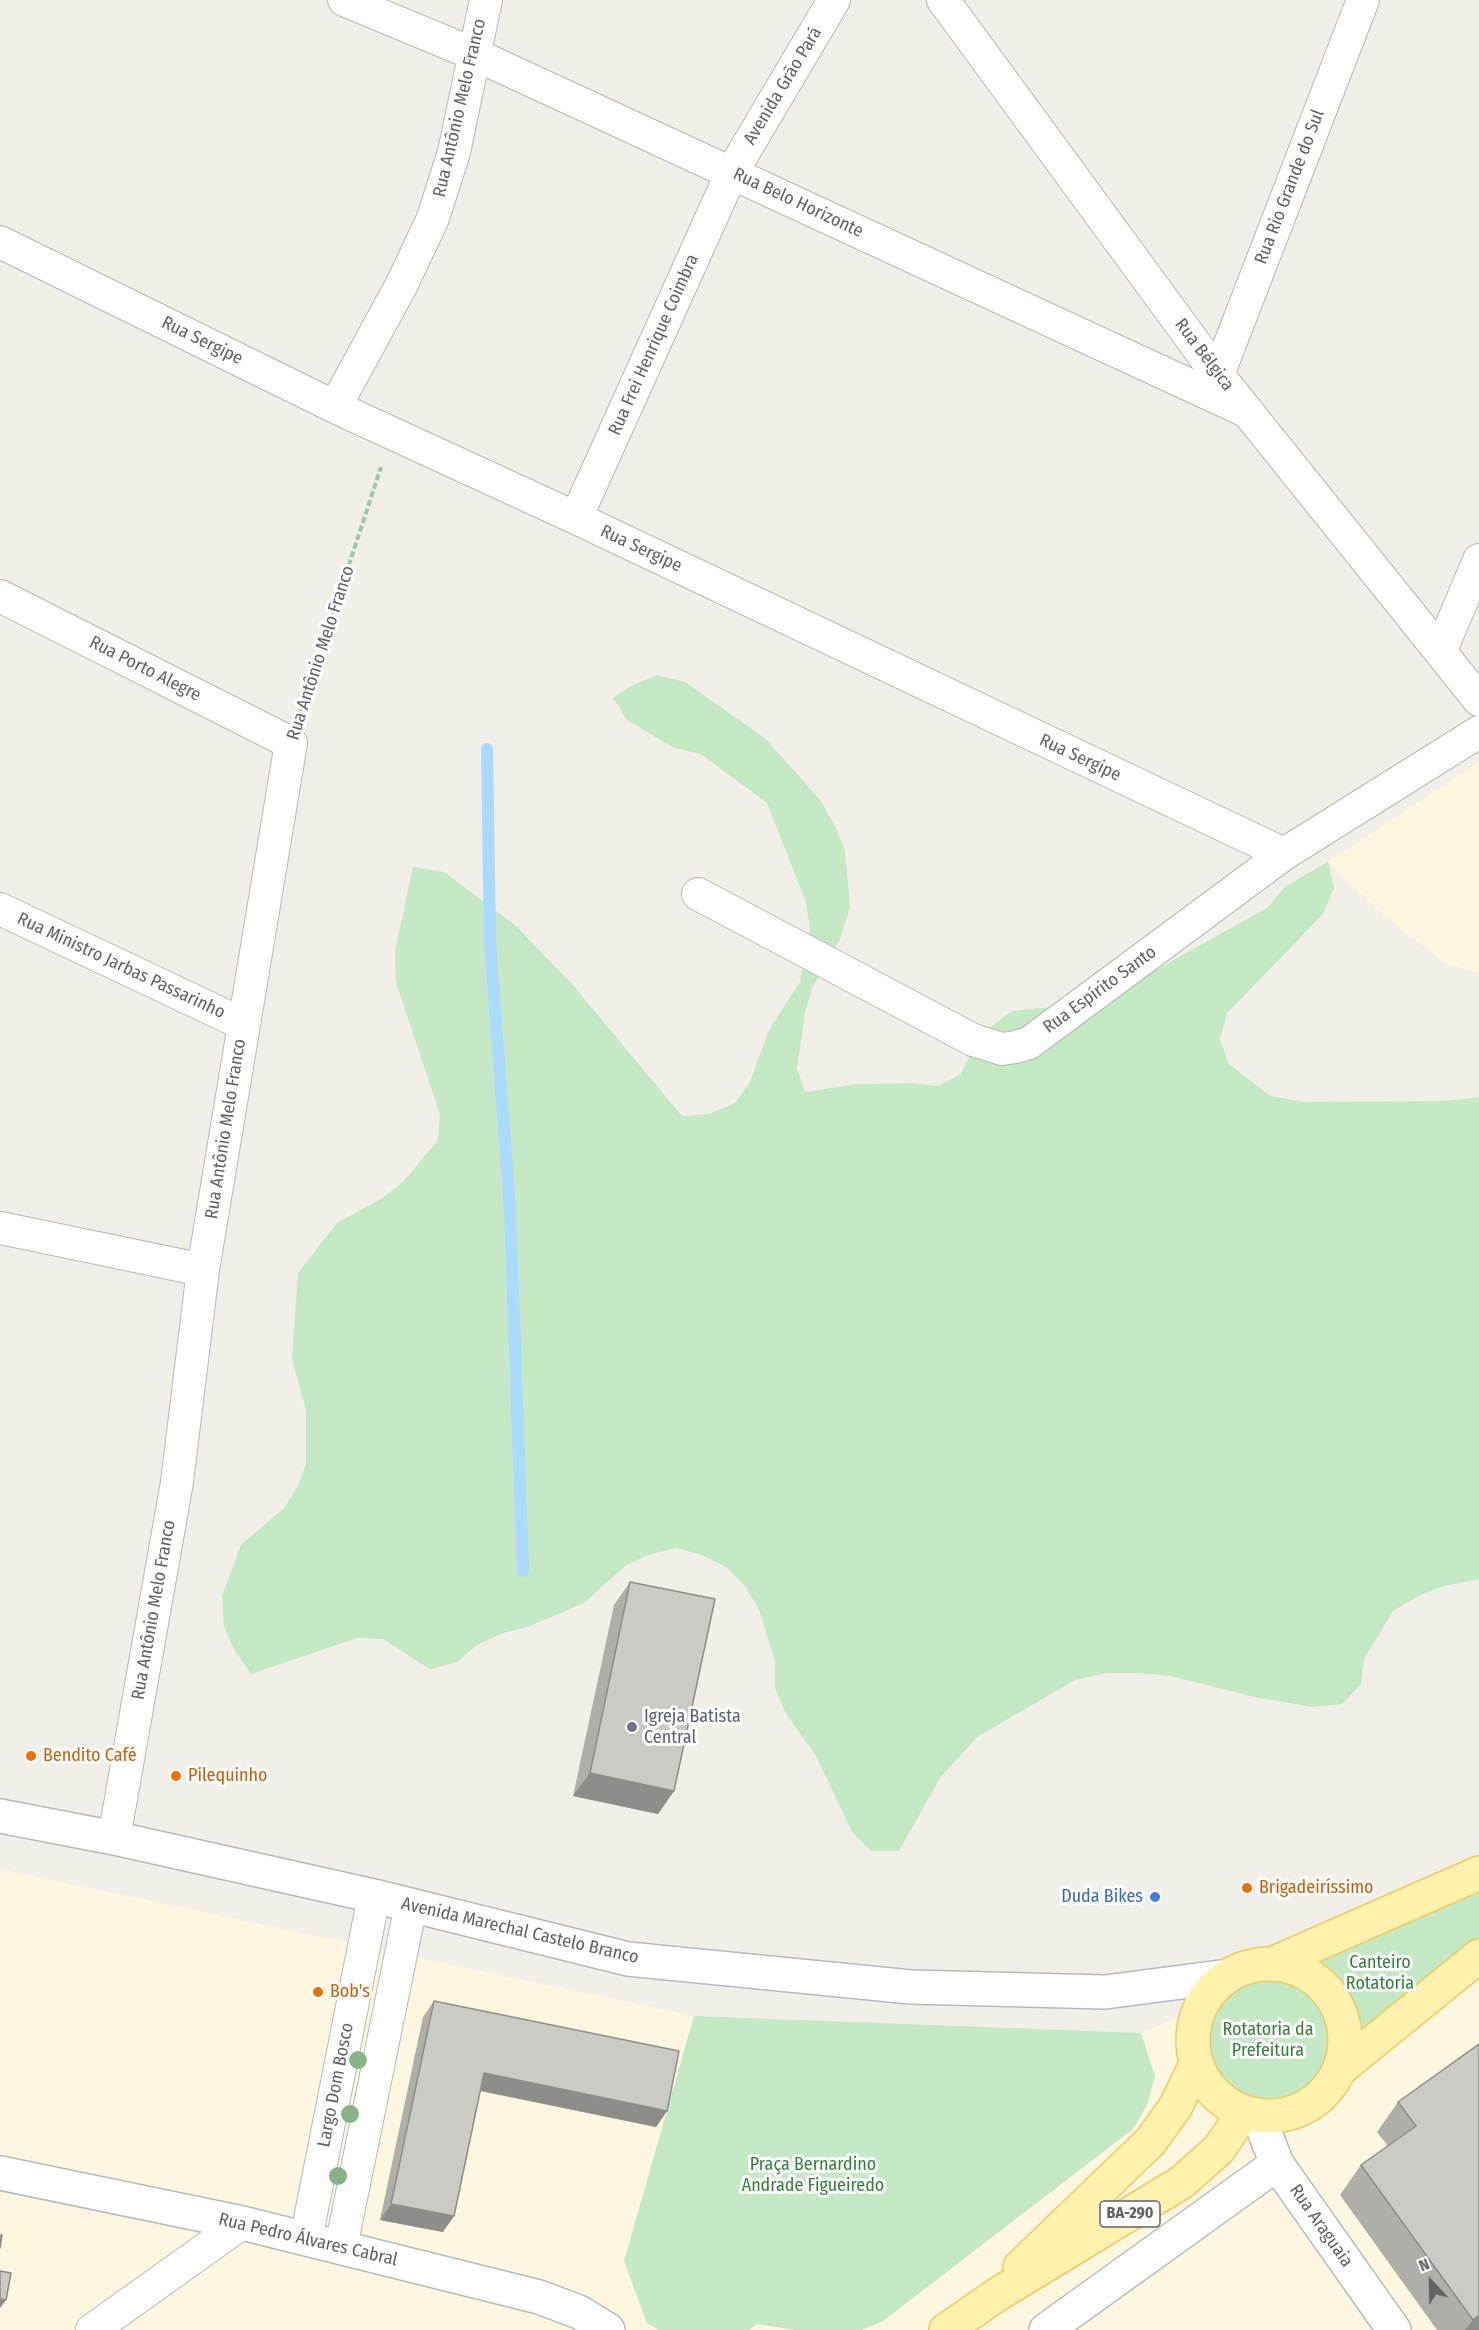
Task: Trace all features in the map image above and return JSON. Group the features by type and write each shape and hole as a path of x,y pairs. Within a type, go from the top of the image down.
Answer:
{"main road":[{"path":"1274,1964 1479,1873"},
{"path":"1340,2069 1346,2041 1341,2013 1326,1988 1303,1971 1274,1964 1250,1966 1228,1976 1209,1992 1196,2014 1192,2039 1196,2064 1207,2085 1223,2101 1251,2114 1293,2112 1324,2093 1340,2069 1479,1956"},
{"name":"BA-290","path":"998,2294 1029,2257 1151,2141 1176,2106 1196,2064"},
{"name":"BA-290","path":"946,2330 998,2294 1182,2182 1219,2149 1251,2114"}],"street":[{"name":"Rua Belo Horizonte","path":"344,0 474,54 1248,411"},
{"name":"Rua Antônio Melo Franco","path":"335,407 402,284 433,219 454,152 486,0"},
{"name":"Avenida Grão Pará","path":"732,172 834,0"},
{"name":"Rua Bélgica","path":"943,0 1218,375 1479,700"},
{"name":"Rua Rio Grande do Sul","path":"1218,375 1363,0"},
{"name":"Rua Frei Henrique Coimbra","path":"576,518 732,172"},
{"name":"Rua Sergipe","path":"0,242 335,407 576,518 1284,854"},
{"path":"1441,650 1479,560"},
{"name":"Rua Porto Alegre","path":"0,596 291,742"},
{"name":"Rua Espírito Santo","path":"698,894 973,1040 1002,1049 1029,1043 1284,854 1479,732"},
{"name":"Rua Antônio Melo Franco","path":"114,1838 177,1482 203,1270 291,742"},
{"name":"Rua Ministro Jarbas Passarinho","path":"0,909 243,1024"},
{"path":"0,1228 203,1270"},
{"name":"Avenida Marechal Castelo Branco","path":"0,1816 114,1838 374,1896 628,1959 911,1987 1105,1992 1228,1976"},
{"name":"Largo Dom Bosco","path":"306,2239 374,1896"},
{"name":"Largo Dom Bosco","path":"341,2247 411,1905"},
{"name":"Rua Araguaia","path":"1251,2114 1277,2164 1394,2330"},
{"path":"1046,2330 1277,2164"},
{"name":"Rua Pedro Álvares Cabral","path":"0,2173 242,2223 539,2297 579,2312 608,2330"},
{"path":"93,2330 242,2223"}],"path":[{"name":"Rua Antônio Melo Franco","path":"291,742 392,433"}],"shaded area":[{"path":"1479,762 1479,973 1447,964 1383,915 1328,862"},
{"path":"0,1869 694,2016 624,2261 647,2323 659,2330 0,2330"},
{"path":"1479,1894 1479,2330 862,2330 883,2321 1155,2076 1141,2033"},
{"path":"756,2324 795,2330 749,2330"}],"green space":[{"path":"657,675 685,682 766,739 820,800 835,826 845,851 850,907 840,939 812,988 805,1013 797,1068 805,1092 858,1084 912,1083 938,1086 961,1074 973,1049 992,1026 1012,1011 1071,1005 1145,976 1267,908 1286,886 1328,862 1334,888 1323,914 1227,1013 1220,1039 1229,1064 1270,1096 1304,1102 1445,1101 1479,1097 1479,1579 1444,1586 1420,1595 1393,1611 1364,1659 1361,1684 1342,1704 1313,1707 1254,1697 1170,1676 1137,1673 1107,1673 1075,1680 977,1737 940,1778 899,1851 871,1851 852,1832 816,1756 786,1714 775,1688 775,1661 759,1610 745,1586 726,1567 702,1555 676,1548 648,1555 625,1566 584,1603 530,1626 503,1633 477,1645 457,1662 430,1669 383,1639 357,1638 251,1674 234,1650 224,1626 222,1596 241,1545 283,1509 297,1488 306,1464 306,1410 292,1359 298,1273 337,1223 381,1199 403,1182 438,1140 440,1114 396,982 395,951 413,867 444,872 515,925 572,984 682,1116 709,1114 735,1103 750,1082 769,1030 800,982 810,929 806,902 767,803 701,754 674,748 627,720 613,698 633,685"},
{"name":"Canteiro Rotatoria","path":"1479,1891 1479,1941 1358,2041 1357,2022 1351,1999 1336,1978 1308,1960"},
{"name":"Rotatoria da Prefeitura","path":"1276,1972 1326,1997 1336,2029 1336,2061 1318,2086 1290,2102 1263,2106 1245,2101 1225,2089 1210,2068 1203,2053 1203,2025 1209,2002 1225,1989 1242,1978"},
{"name":"Praça Bernardino Andrade Figueiredo","path":"694,2016 1141,2033 1155,2076 1147,2105 1133,2129 883,2321 862,2330 795,2330 757,2324 749,2330 659,2330 647,2323 624,2261"}],"building":[{"name":"Igreja Batista Central","path":"630,1582 715,1599 674,1791 590,1773"},
{"path":"434,2001 679,2051 667,2111 484,2073 454,2216 391,2204"},
{"path":"1479,2044 1479,2315 1473,2320 1361,2165 1416,2126 1398,2102"},
{"path":"0,2271 11,2273 6,2300 0,2299"}],"waterway":[{"path":"487,749 490,942 510,1209 523,1571"}],"place":[{"name":"Igreja Batista Central","path":"632,1727"},
{"name":"Bendito Café","path":"31,1756"},
{"name":"Pilequinho","path":"176,1776"},
{"name":"Brigadeiríssimo","path":"1247,1888"},
{"name":"Duda Bikes","path":"1155,1897"},
{"name":"Bob's","path":"318,1992"}]}
